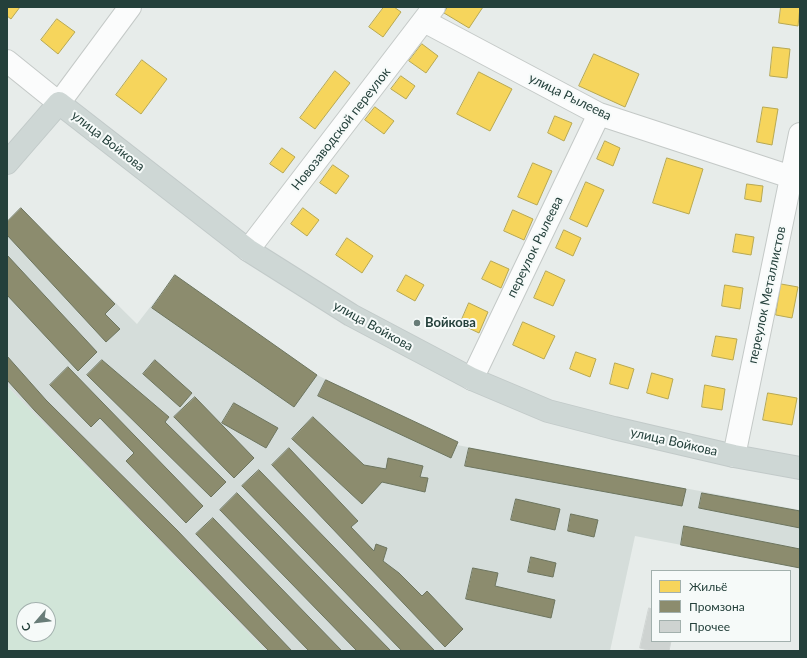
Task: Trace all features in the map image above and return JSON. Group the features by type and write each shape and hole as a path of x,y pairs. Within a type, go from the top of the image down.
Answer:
{"main road":[{"path":"7,163 59,103"},
{"name":"улица Войкова","path":"59,103 248,250 351,315 472,379 548,411 734,456 800,468"}],"street":[{"path":"59,103 130,7"},
{"name":"улица Рылеева","path":"429,14 599,114 791,177"},
{"name":"Новозаводской переулок","path":"248,250 429,14"},
{"name":"улица Войкова","path":"7,61 59,103"},
{"name":"переулок Рылеева","path":"472,379 599,114"},
{"name":"переулок Металлистов","path":"734,456 800,134"}],"shaded area":[{"path":"21,209 137,324 175,275 317,375 457,445 800,510 800,568 635,536 610,651 266,651 7,386 7,224"}],"green space":[{"path":"7,386 266,651 7,651"}],"building: Жильё":[{"path":"7,7 20,7 11,19 7,16"},
{"path":"384,7 394,7 401,12 383,37 369,27"},
{"path":"448,7 483,7 469,28 444,13"},
{"path":"781,7 800,7 798,26 779,23"},
{"path":"57,19 75,32 58,54 41,40"},
{"path":"422,44 438,56 426,73 409,61"},
{"path":"773,47 790,49 787,78 770,76"},
{"path":"594,54 639,74 625,107 579,86"},
{"path":"142,60 167,79 141,114 116,95"},
{"path":"335,71 350,83 315,129 300,118"},
{"path":"479,72 512,89 490,131 457,114"},
{"path":"401,76 415,86 406,99 391,89"},
{"path":"375,107 394,121 384,134 365,120"},
{"path":"763,107 778,109 772,145 757,142"},
{"path":"555,116 572,123 564,141 548,133"},
{"path":"605,141 620,148 613,166 597,159"},
{"path":"282,148 295,157 283,173 270,164"},
{"path":"667,158 703,169 689,214 653,203"},
{"path":"533,163 552,171 537,205 518,197"},
{"path":"333,165 349,176 336,194 320,183"},
{"path":"586,182 604,190 587,227 570,219"},
{"path":"747,184 763,186 761,202 745,199"},
{"path":"303,208 319,220 307,236 291,224"},
{"path":"513,210 533,219 524,240 504,231"},
{"path":"564,230 581,238 573,256 556,248"},
{"path":"736,234 754,237 751,255 733,252"},
{"path":"347,238 373,256 362,273 336,255"},
{"path":"491,261 509,269 501,288 482,279"},
{"path":"546,271 565,280 553,306 534,298"},
{"path":"406,275 424,285 415,301 397,291"},
{"path":"781,284 798,287 792,318 776,315"},
{"path":"725,285 743,288 740,309 722,306"},
{"path":"469,303 488,312 479,333 460,324"},
{"path":"523,322 555,336 544,359 513,345"},
{"path":"716,336 737,339 733,360 712,356"},
{"path":"576,352 596,359 590,377 570,369"},
{"path":"615,363 634,369 628,389 610,384"},
{"path":"652,373 673,379 668,399 647,393"},
{"path":"705,385 725,389 722,410 702,407"},
{"path":"768,393 797,398 792,425 763,420"}],"building: Промзона":[{"path":"21,208 115,304 105,314 120,329 106,342 7,235 7,222"},
{"path":"7,255 97,352 78,371 7,295"},
{"path":"175,275 317,375 294,407 152,308"},
{"path":"7,356 46,400 177,530 292,651 269,651 35,411 7,380"},
{"path":"102,360 169,417 165,422 226,482 211,497 87,375"},
{"path":"155,360 192,393 180,407 143,374"},
{"path":"68,367 203,506 186,523 126,461 134,453 100,418 91,427 50,385"},
{"path":"326,380 458,442 451,458 318,396"},
{"path":"195,397 254,458 234,478 174,417"},
{"path":"234,403 278,428 266,448 222,423"},
{"path":"313,417 364,465 386,469 388,458 423,466 420,477 428,478 425,492 382,482 362,504 292,439"},
{"path":"289,448 358,521 351,527 374,551 376,544 387,548 383,561 399,573 422,596 427,591 463,629 445,647 272,465"},
{"path":"469,448 686,489 682,506 465,466"},
{"path":"259,470 435,651 402,651 242,486"},
{"path":"237,493 391,651 357,651 220,510"},
{"path":"702,493 800,511 800,528 699,508"},
{"path":"516,499 560,509 555,530 511,520"},
{"path":"571,514 598,520 594,537 568,531"},
{"path":"213,518 342,651 309,651 196,534"},
{"path":"684,526 800,549 800,568 681,545"},
{"path":"531,557 556,563 553,577 528,572"},
{"path":"473,568 498,573 495,586 555,600 551,618 466,599"}],"building: Прочее":[{"path":"649,608 651,609 651,642 671,642 669,651 652,651 640,648"}],"place":[{"name":"Войкова","path":"417,323"}]}
